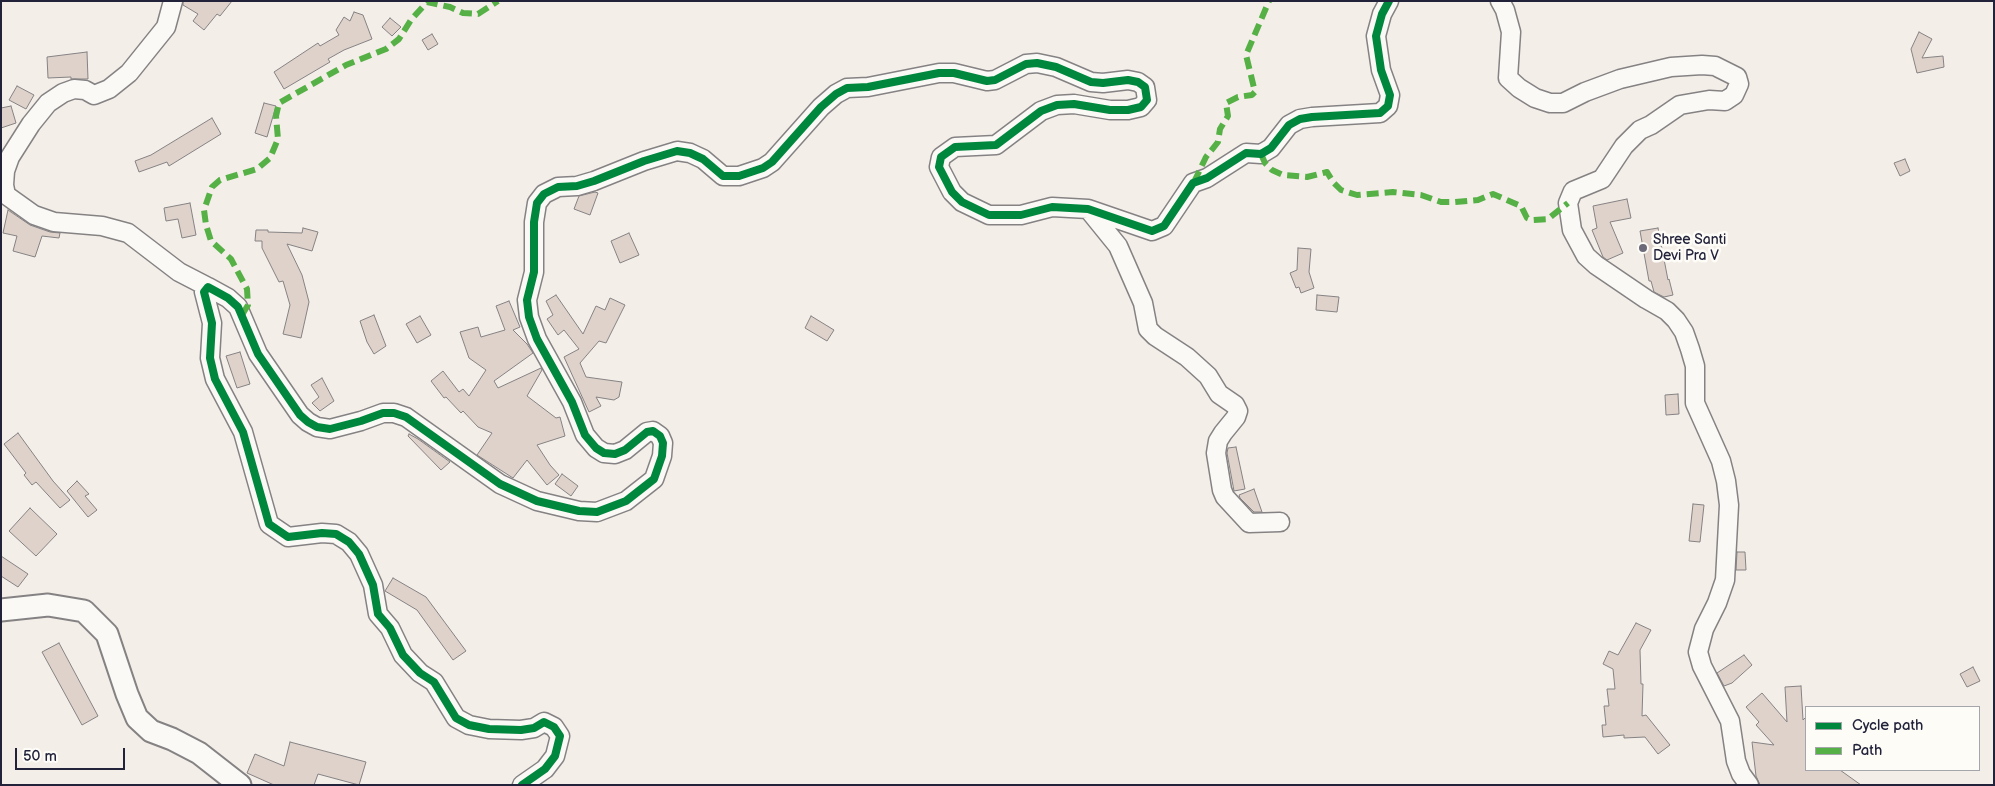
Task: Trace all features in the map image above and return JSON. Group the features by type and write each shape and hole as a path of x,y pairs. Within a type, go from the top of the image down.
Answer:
{"street":[{"path":"173,1 166,27 129,73 109,89 94,95 84,90 74,89 63,93 48,104 31,124 10,157 5,171 4,185 6,194 34,215 54,222 102,226 128,233 179,272 228,298 238,307 258,354 300,415 308,422 318,427 330,429 383,413 394,413 406,418 500,484 537,501 579,511 597,512 626,501 654,479 662,456 663,443 660,436 654,431 647,432 625,450 615,454 604,453 596,448 585,435 572,402 537,339 529,317 527,300 534,272 534,222 537,203 544,194 558,187 577,186 594,181 644,160 677,152 690,153 702,159 723,176 739,176 763,168 772,162 820,107 847,88 868,87 954,73 978,79 995,80 1026,64 1036,63 1056,67 1091,82 1103,83 1128,80 1138,82 1145,87 1147,100 1141,107 1128,110 1110,110 1074,104 1057,104 1041,111 996,145 955,147 940,157 939,167 952,192 962,202 989,215 1021,215 1052,207 1088,209 1152,231 1164,226 1193,183 1207,178 1246,153 1261,154 1271,148 1289,125 1300,119 1380,113 1388,106 1390,95 1381,70 1376,36 1382,14 1389,1"},
{"path":"1500,1 1505,10 1511,32 1508,78 1519,88 1542,100 1563,103 1585,92 1620,79 1670,67 1715,66 1737,77 1739,84 1734,95 1725,101 1709,100 1680,105 1651,125 1640,130 1624,146 1602,179 1573,191 1568,203 1572,230 1586,256 1646,299 1667,311 1684,332 1690,349 1695,366 1695,403 1721,461 1729,505 1725,580 1717,603 1704,629 1698,652 1702,666 1730,721 1736,761 1741,774 1749,785"},
{"path":"1088,209 1118,246 1143,302 1148,329 1155,336 1187,357 1208,376 1220,394 1235,404 1238,411 1236,417 1218,441 1216,453 1222,490 1225,497 1249,523 1280,522"},
{"path":"208,287 204,292 212,323 210,358 215,379 243,432 269,524 288,537 322,533 336,534 349,542 359,554 373,585 378,614 390,628 403,655 420,673 434,682 456,718 469,726 490,729 521,730 534,728 544,722 554,727 560,736 555,756 545,769 522,785"},
{"path":"1,610 48,605 84,611 108,634 127,694 138,718 151,731 200,753 240,785"}],"building":[{"path":"183,1 232,1 220,16 217,14 204,30 193,21 198,14 183,5"},
{"path":"354,12 363,15 372,39 344,50 328,59 330,62 284,89 274,72 318,43 320,46 339,35 336,30 344,17 350,21"},
{"path":"390,18 401,27 392,36 382,27"},
{"path":"1919,32 1932,39 1922,58 1943,56 1944,67 1917,73 1911,49"},
{"path":"432,34 438,44 428,50 422,40"},
{"path":"87,52 88,79 71,79 71,77 48,78 47,57"},
{"path":"17,86 34,95 26,109 9,100"},
{"path":"264,103 276,106 267,137 255,133"},
{"path":"11,106 16,123 1,128 1,108"},
{"path":"212,118 221,134 169,166 167,162 139,172 135,161 151,155"},
{"path":"1905,159 1910,171 1900,176 1894,163"},
{"path":"598,193 590,215 574,209 579,196"},
{"path":"1627,199 1631,218 1610,222 1623,253 1607,260 1603,257 1592,230 1597,228 1593,206"},
{"path":"190,203 196,235 182,238 178,219 166,221 164,208"},
{"path":"8,210 30,225 50,232 60,233 59,238 42,236 35,257 13,251 17,236 3,233"},
{"path":"303,228 318,232 312,251 287,244 302,275 309,302 301,338 283,334 290,305 283,281 279,282 262,248 262,241 255,241 256,230 302,233"},
{"path":"1658,228 1668,280 1673,295 1664,297 1654,292 1651,281 1649,281 1640,231"},
{"path":"629,233 639,255 620,263 611,241"},
{"path":"1298,248 1311,249 1309,272 1314,288 1301,293 1299,287 1296,288 1290,273 1297,270"},
{"path":"556,295 583,334 596,306 605,310 610,298 625,305 606,343 599,341 580,363 586,377 622,382 619,397 614,400 596,397 601,406 589,412 564,357 579,349 564,330 558,335 547,319 553,315 546,301"},
{"path":"1317,295 1339,297 1337,312 1316,310"},
{"path":"509,301 520,327 513,330 533,353 494,381 498,388 541,368 542,370 527,396 556,418 560,417 565,436 537,445 559,475 547,485 527,460 513,478 477,455 492,433 478,427 463,411 461,413 446,397 444,398 431,381 443,371 459,392 463,389 469,396 486,370 469,358 460,332 478,327 481,337 505,330 496,306"},
{"path":"374,315 386,346 374,354 367,342 360,321"},
{"path":"420,316 431,335 417,343 406,324"},
{"path":"811,316 834,330 827,341 805,328"},
{"path":"240,352 250,384 237,388 226,356"},
{"path":"322,378 334,401 320,411 312,403 319,397 311,385"},
{"path":"1678,394 1679,414 1666,415 1665,395"},
{"path":"18,433 53,481 70,500 60,508 36,482 32,485 24,475 26,473 4,444"},
{"path":"409,434 450,462 441,470 408,436"},
{"path":"1236,447 1245,489 1234,491 1227,453 1228,448"},
{"path":"562,474 578,486 571,496 555,484"},
{"path":"77,481 89,494 85,496 97,510 88,517 67,491"},
{"path":"1254,489 1262,512 1254,512 1240,498 1239,495"},
{"path":"1693,504 1704,505 1700,542 1689,541"},
{"path":"30,508 57,534 36,556 9,531"},
{"path":"1737,552 1745,552 1746,570 1736,570"},
{"path":"1,556 28,574 18,587 1,576"},
{"path":"393,578 426,597 466,651 453,660 417,610 385,591"},
{"path":"1636,623 1651,630 1640,650 1641,684 1643,684 1642,716 1646,715 1670,745 1658,754 1645,737 1624,738 1624,735 1603,737 1602,725 1606,725 1604,706 1609,706 1607,689 1615,689 1613,669 1603,664 1609,651 1618,655"},
{"path":"59,643 98,716 82,725 42,652"},
{"path":"1744,655 1752,665 1732,683 1724,686 1717,673"},
{"path":"1973,667 1980,681 1967,687 1960,674"},
{"path":"1801,686 1803,720 1805,718 1805,771 1841,771 1861,785 1760,785 1756,776 1752,742 1774,745 1756,725 1759,722 1746,707 1762,693 1787,722 1785,687"},
{"path":"290,742 366,762 359,785 318,774 314,785 274,785 247,773 255,754 284,766"}],"marked path":[{"path":"242,315 248,305 247,289 231,259 211,241 204,210 212,187 220,180 257,169 270,158 278,139 276,116 279,103 346,65 386,49 399,39 411,20 427,2 450,7 463,13 478,14 498,1"},
{"path":"1194,182 1206,157 1218,142 1220,129 1228,116 1226,103 1238,97 1252,95 1255,92 1246,55 1269,1"},
{"path":"1261,154 1265,163 1272,170 1283,175 1307,177 1327,172 1341,190 1357,195 1393,192 1421,195 1441,202 1455,202 1478,200 1493,194 1521,206 1527,218 1532,220 1548,219 1568,203"}],"cycle path":[{"path":"522,785 545,769 555,756 560,736 554,727 544,722 534,728 521,730 489,729 469,725 456,718 434,682 420,673 403,655 390,628 378,614 373,585 359,554 349,542 336,534 322,533 288,537 269,524 243,432 215,379 210,358 212,323 204,292 208,287 228,298 238,307 258,354 300,415 308,422 317,427 330,429 383,413 394,413 406,417 500,484 537,501 579,511 597,512 626,501 654,479 662,456 663,443 660,436 653,431 647,432 625,450 615,454 604,453 596,448 585,435 572,402 537,339 529,317 527,300 534,272 534,222 537,203 544,194 558,187 577,186 594,181 644,161 677,151 690,153 703,159 723,176 739,176 763,168 772,162 821,107 836,94 847,88 868,87 939,73 954,73 987,81 995,80 1026,64 1037,63 1056,67 1091,82 1103,83 1128,80 1138,82 1145,87 1147,100 1141,107 1128,110 1110,110 1074,104 1057,105 1041,111 996,145 955,147 941,157 939,167 952,192 962,202 989,215 1021,215 1052,207 1088,209 1152,231 1164,226 1193,183 1207,178 1246,153 1261,154 1271,148 1289,125 1300,119 1380,113 1388,106 1390,95 1381,70 1376,36 1382,14 1389,1"}],"place":[{"name":"Shree Santi Devi Pra V","path":"1643,248"}]}
